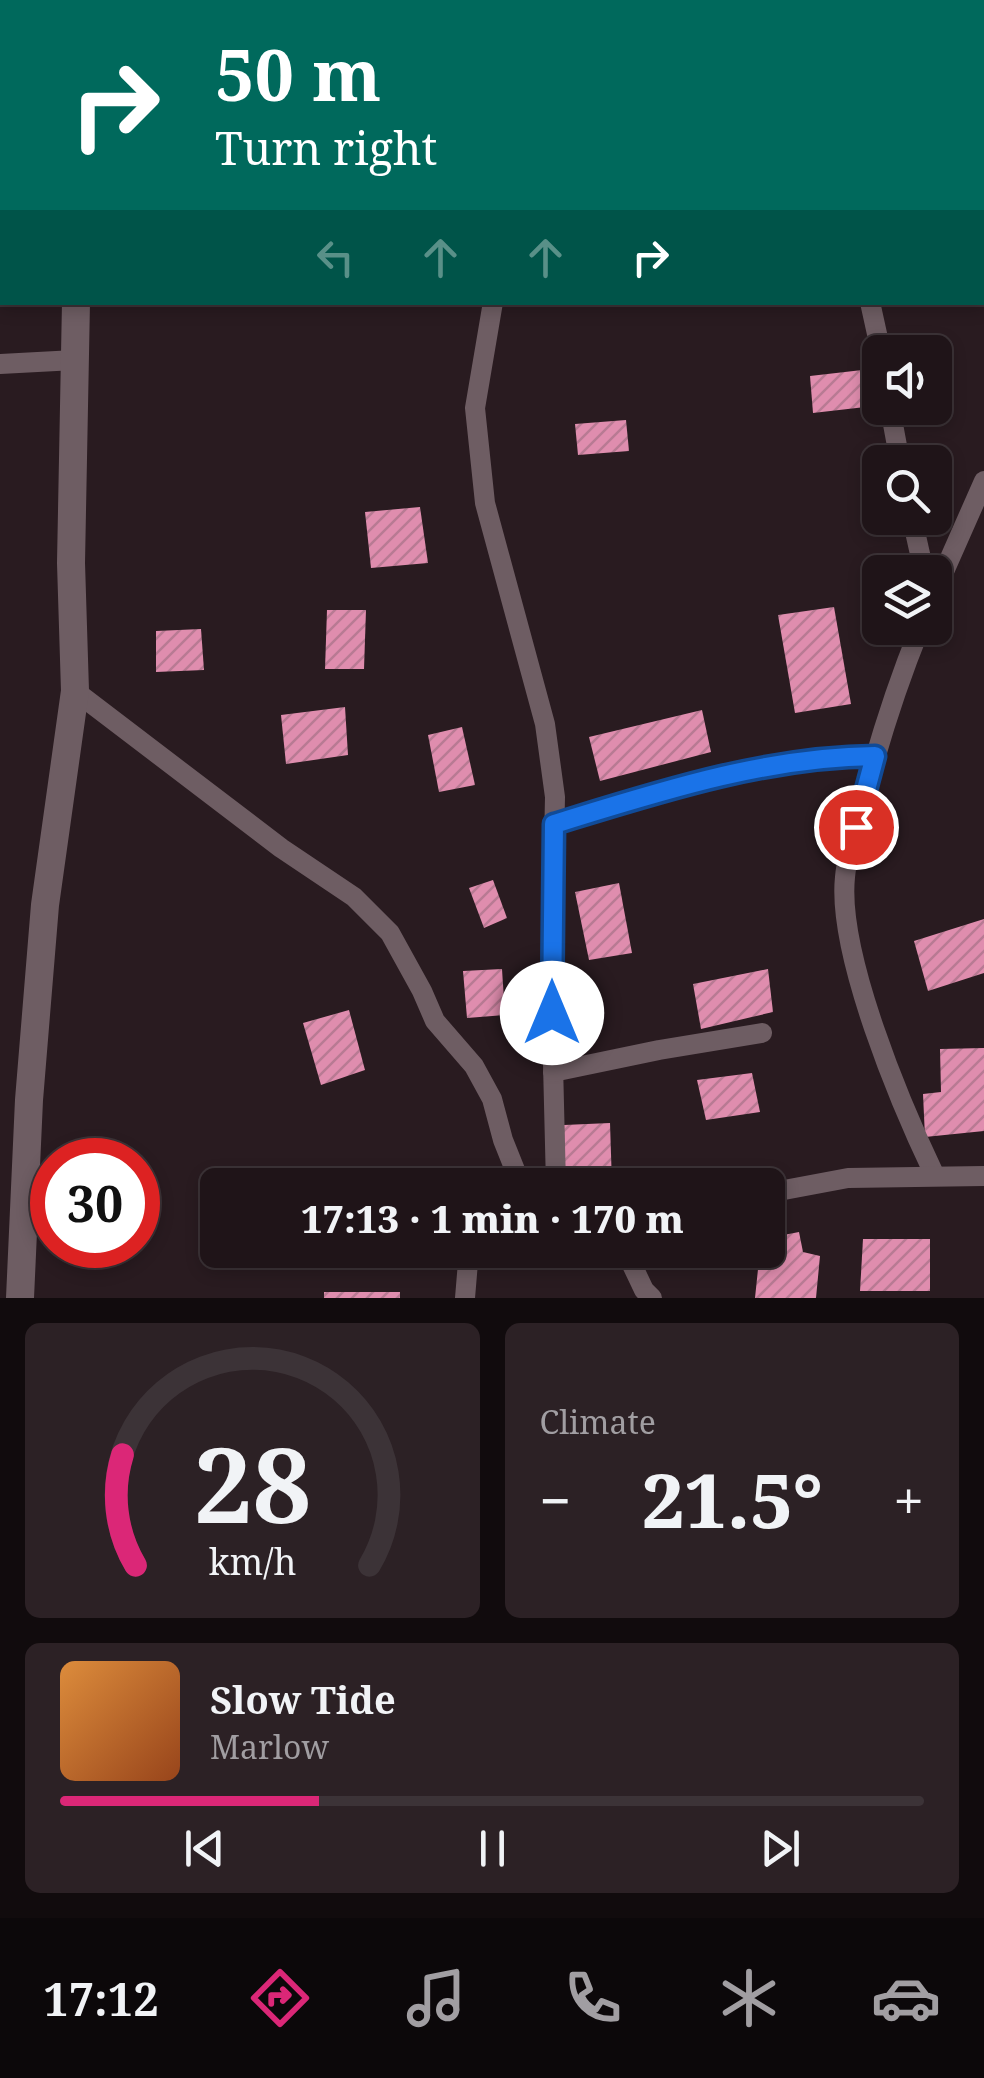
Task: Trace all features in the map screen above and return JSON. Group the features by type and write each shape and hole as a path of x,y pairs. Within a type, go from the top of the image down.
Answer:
{"street":[{"path":"20,1298 29,1100 44,924 75,691 71,563 76,305"},
{"path":"492,305 474,408 485,503 545,724 556,797 556,1168"},
{"path":"871,305 877,335"},
{"path":"0,364 75,360"},
{"path":"951,555 984,480"},
{"path":"913,645 875,756 848,862 845,904 855,962 880,1045 934,1176"},
{"path":"75,691 280,848 354,897 390,933 435,1021 474,1066 492,1100 514,1168"},
{"path":"554,824 734,774 831,756 875,756"},
{"path":"553,1072 762,1033"},
{"path":"785,1190 848,1178 984,1176"},
{"path":"466,1298 468,1268"},
{"path":"635,1268 652,1298"}],"building":[{"path":"862,370 862,407 813,413 810,376"},
{"path":"626,420 629,451 578,455 575,424"},
{"path":"420,507 428,563 371,568 365,512"},
{"path":"834,607 851,704 795,713 778,615"},
{"path":"327,610 366,610 364,669 325,669"},
{"path":"201,629 204,670 156,672 156,631"},
{"path":"345,707 348,755 286,764 281,715"},
{"path":"702,710 711,752 600,781 589,737"},
{"path":"462,727 475,785 439,792 428,735"},
{"path":"493,880 507,918 484,928 469,888"},
{"path":"619,883 632,953 589,960 575,892"},
{"path":"984,919 984,973 928,991 914,941"},
{"path":"502,969 505,1015 467,1018 463,971"},
{"path":"768,969 773,1012 701,1029 693,984"},
{"path":"349,1010 365,1070 321,1085 303,1023"},
{"path":"984,1048 984,1131 925,1137 923,1094 941,1092 940,1049"},
{"path":"752,1073 760,1112 706,1120 697,1080"},
{"path":"610,1123 611,1168 565,1168 564,1125"},
{"path":"799,1232 803,1252 820,1256 816,1298 755,1298 758,1268 785,1268 785,1235"},
{"path":"863,1239 930,1239 930,1291 860,1291"},
{"path":"473,1268 521,1268 521,1270"},
{"path":"324,1292 400,1292 400,1298 324,1298"}],"route":[{"path":"552,1013 554,824 734,774 831,756 875,756 856,827"}]}
